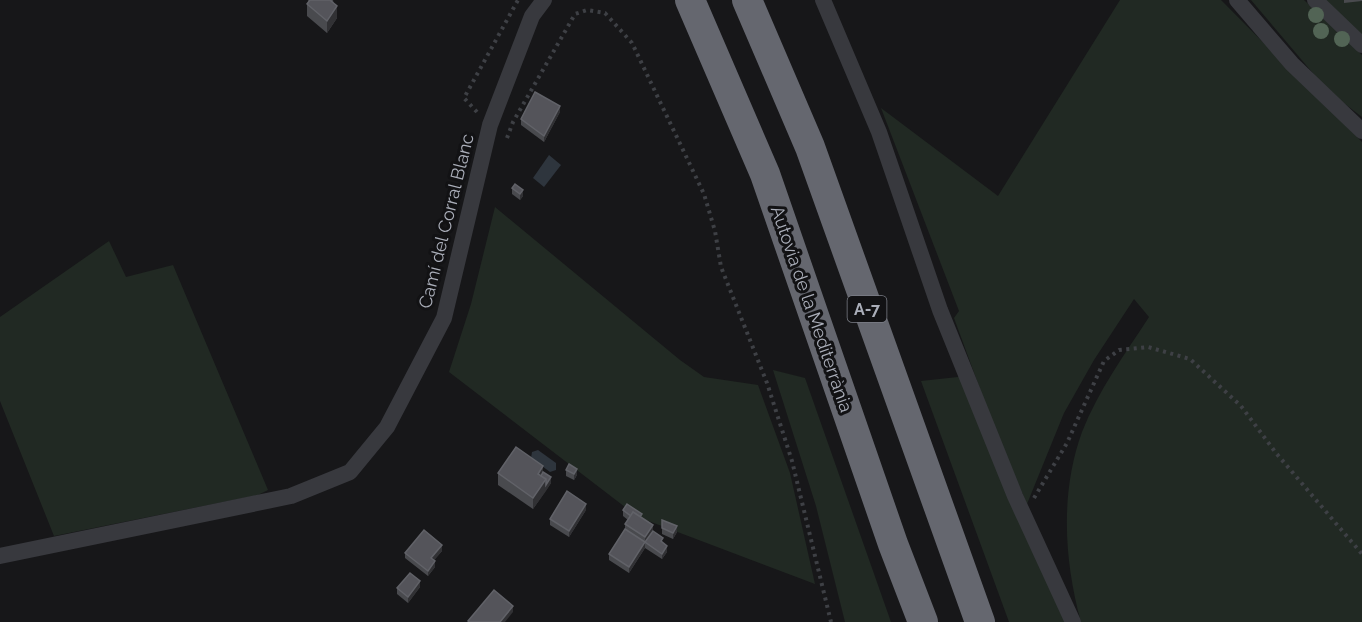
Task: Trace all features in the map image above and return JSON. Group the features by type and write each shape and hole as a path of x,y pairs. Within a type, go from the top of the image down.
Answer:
{"highway":[{"name":"Autovia de la Mediterrània","path":"690,0 765,174 893,544 923,622"},
{"name":"A-7","path":"747,0 810,147 980,622"}],"street":[{"name":"Camí del Corral Blanc","path":"0,556 291,496 350,472 387,427 444,318 490,125 532,16 544,0"},
{"path":"823,0 879,132 940,310 1023,514 1073,622"},
{"path":"1237,0 1292,63 1362,131"},
{"path":"1315,0 1362,45"}],"path":[{"path":"490,125 464,98 518,0"},
{"path":"507,140 513,122 575,14 587,10 605,13 632,43 704,194 715,231 721,267 767,383 792,461 831,622"},
{"path":"1023,514 1067,443 1104,361 1119,350 1148,347 1190,359 1241,406 1276,453 1362,554"}],"shaded area":[{"path":"1120,0 1221,0 1362,142 1362,622 1081,622 1068,551 1070,479 1075,455 1088,417 1112,373 1149,317 1134,299 1094,360 1064,413 1027,504 998,438 954,318 959,311 881,108 998,196"},
{"path":"1251,0 1304,0 1362,55 1362,117 1328,91"},
{"path":"1325,0 1362,0 1362,37"},
{"path":"549,155 561,165 544,187 533,178"},
{"path":"495,207 680,360 704,377 758,385 790,473 815,584 638,517 449,372 471,304"},
{"path":"109,241 126,277 173,265 268,490 258,495 54,536 0,401 0,317"},
{"path":"773,370 805,378 891,622 845,622 816,506"},
{"path":"967,376 1067,622 1009,622 921,381"},
{"path":"538,450 556,463 556,470 550,472 531,458 532,452"}],"building":[{"path":"310,0 331,0 337,6 327,21 307,4"},
{"path":"535,92 560,106 544,136 521,119"},
{"path":"515,184 523,190 520,194 512,188"},
{"path":"516,447 543,466 538,474 546,479 533,498 498,473"},
{"path":"569,464 577,469 574,474 566,470"},
{"path":"543,472 551,477 546,485 546,479 541,476"},
{"path":"567,491 586,504 569,531 550,519"},
{"path":"627,504 642,514 640,517 633,512 631,516 623,510"},
{"path":"633,512 653,525 645,537 625,524"},
{"path":"662,520 677,526 673,533 662,528"},
{"path":"625,529 645,542 629,567 609,554"},
{"path":"424,530 442,545 431,558 435,561 428,571 405,553"},
{"path":"653,531 663,538 661,541 667,546 662,554 645,542"},
{"path":"410,573 420,581 408,597 397,588"},
{"path":"494,590 513,606 500,622 469,622 468,621"}]}
